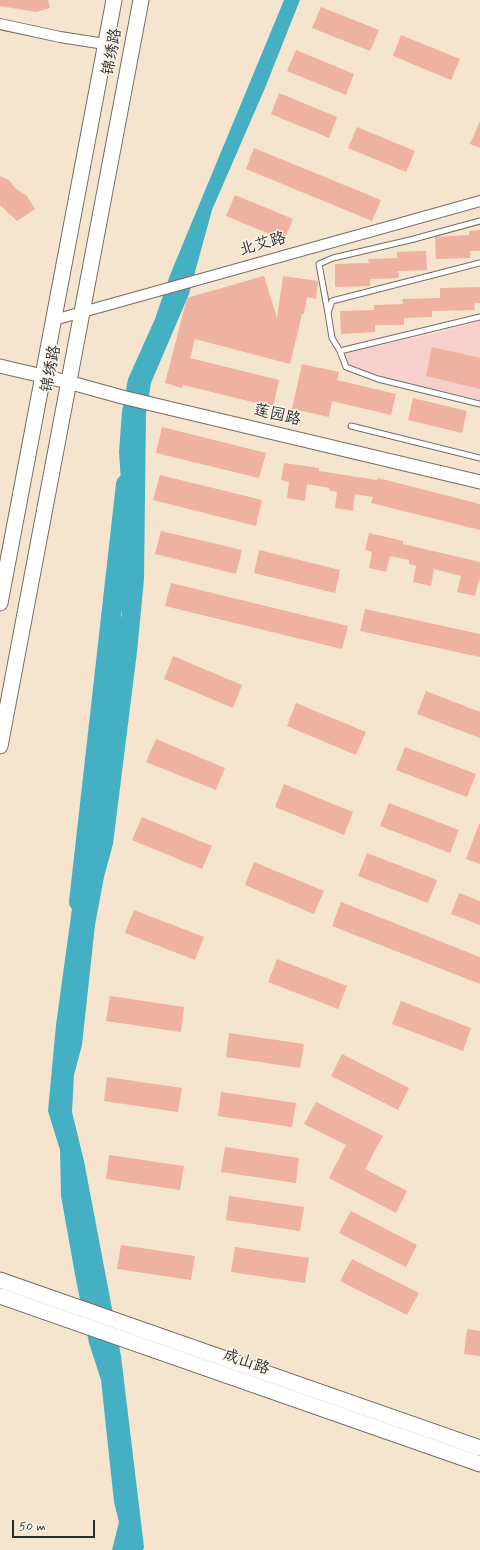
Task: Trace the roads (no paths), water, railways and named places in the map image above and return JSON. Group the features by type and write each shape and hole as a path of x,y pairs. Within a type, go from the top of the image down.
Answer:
{"main road":[{"name":"锦绣路","path":"0,603 114,0"},
{"name":"锦绣路","path":"0,746 141,0"},
{"name":"成山路","path":"0,1280 480,1448"},
{"name":"成山路","path":"0,1296 480,1464"}],"street":[{"path":"0,24 60,38 106,44"},
{"name":"北艾路","path":"54,320 81,314 480,201"},
{"path":"0,366 68,382"},
{"name":"莲园路","path":"68,382 122,397 480,482"}],"lane":[{"path":"480,220 410,240 333,258 319,264 332,338 340,351 346,367 378,379 480,404"},
{"path":"328,313 332,301 480,263"},
{"path":"340,351 480,318"},
{"path":"351,426 480,458"}],"water":[{"path":"284,0 300,0 265,88 212,210 189,294 151,383 146,413 144,579 137,652 113,844 104,877 95,925 82,1045 74,1075 72,1112 84,1161 121,1356 144,1547 143,1550 112,1550 119,1522 114,1502 101,1380 89,1343 76,1280 61,1196 60,1150 48,1111 56,1025 74,894 82,874 108,648 122,615 117,567 123,511 119,452 122,412 128,379 155,319 170,275"}],"waterway":[{"path":"79,902 126,484"}]}
